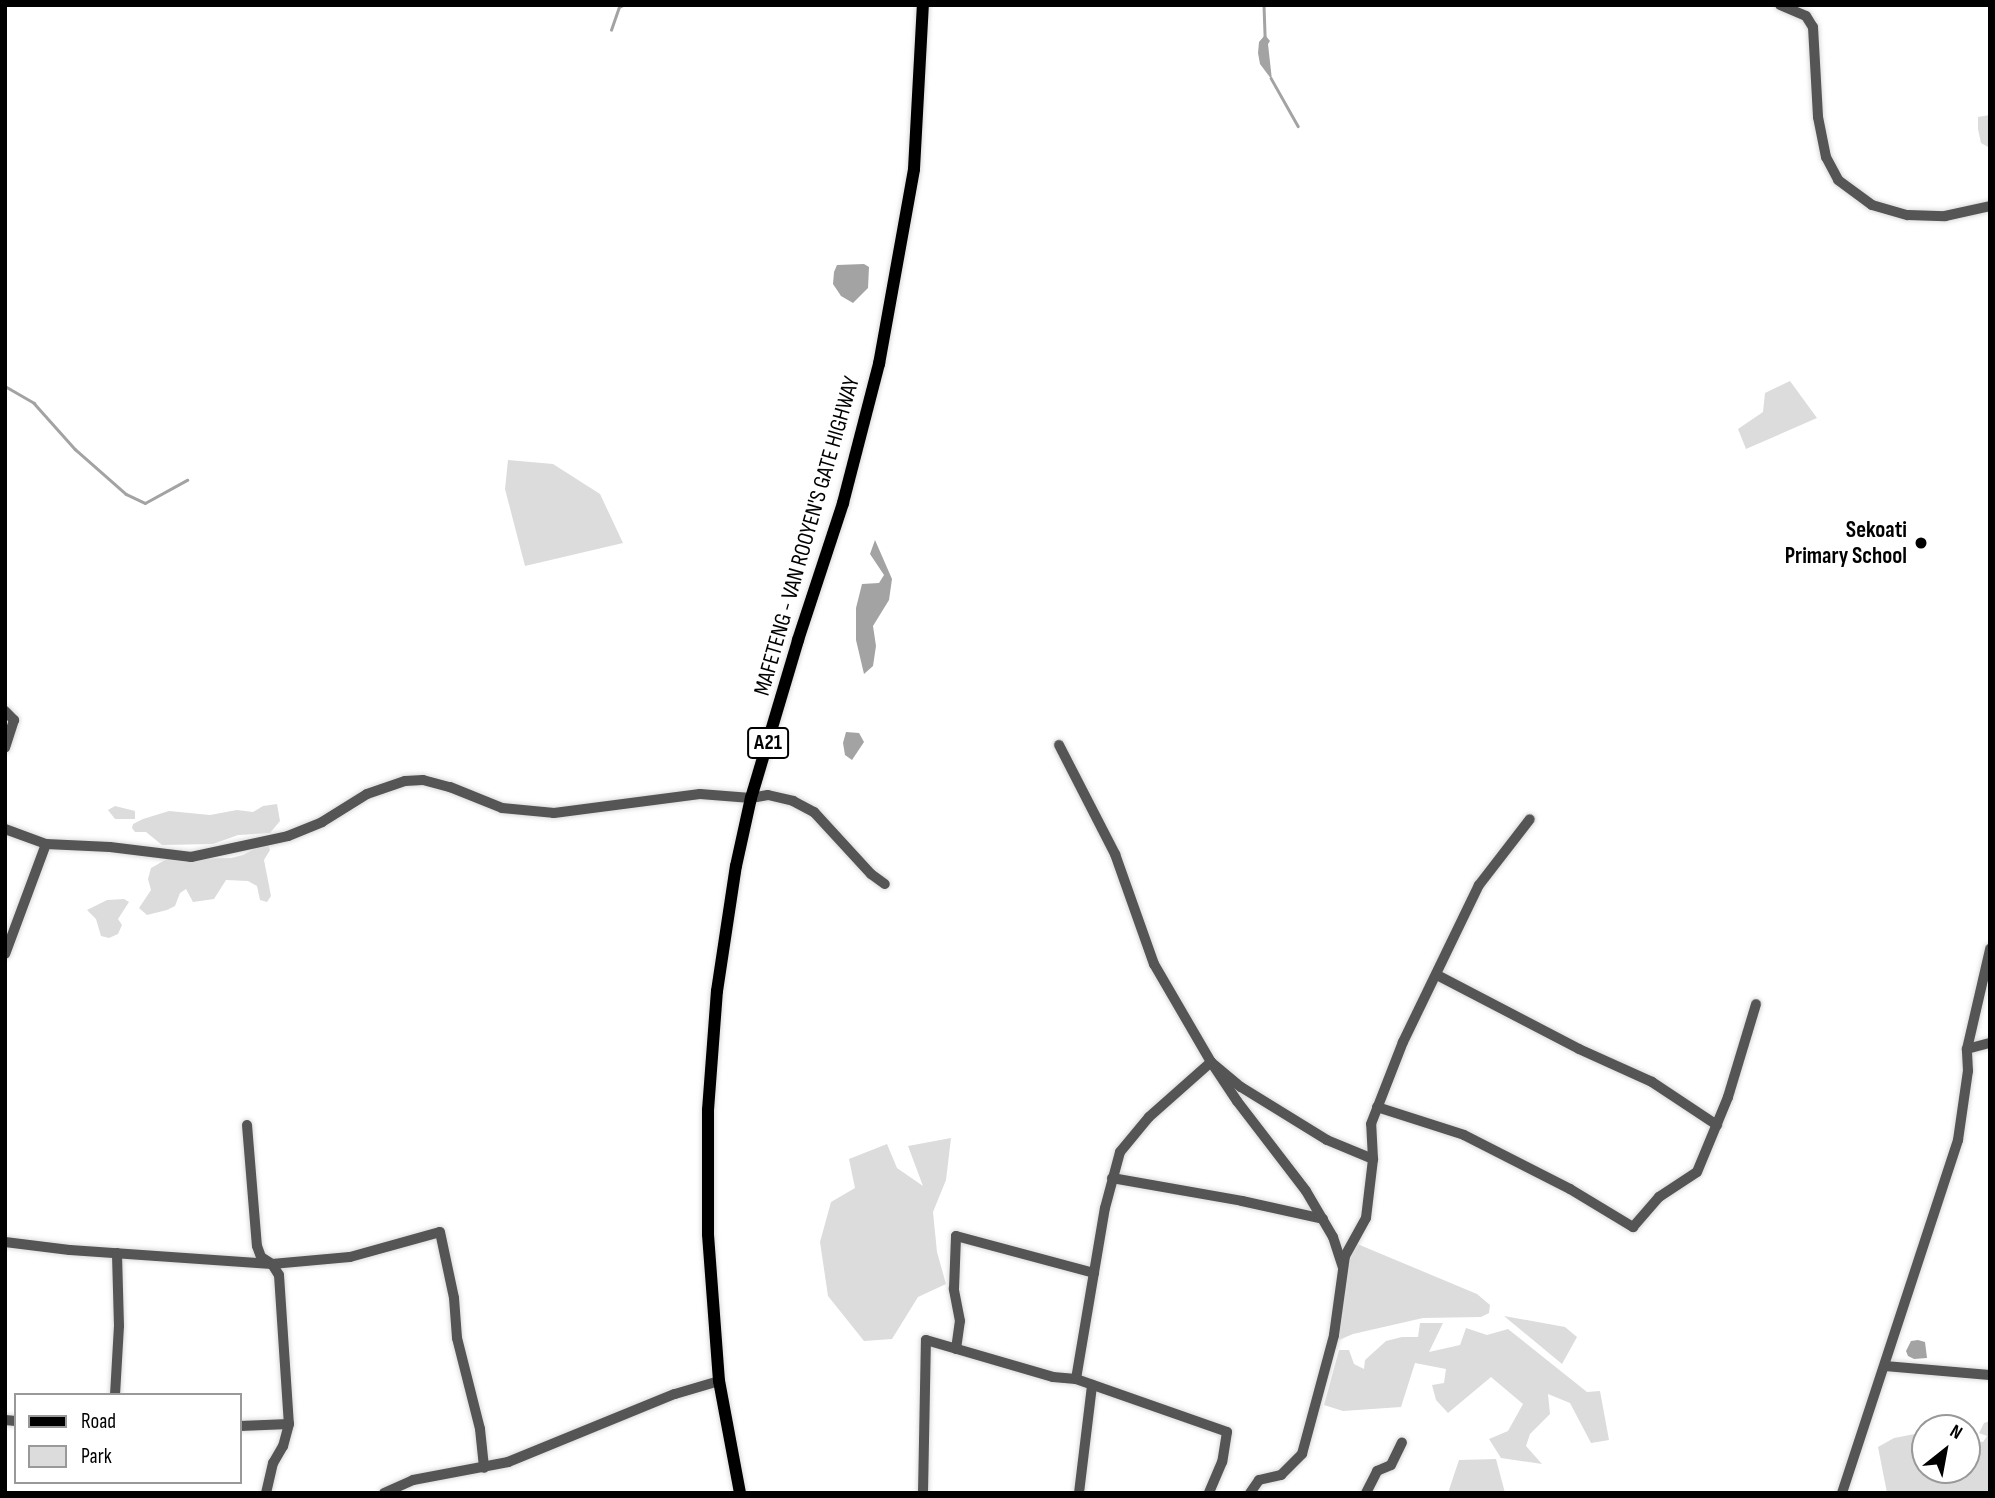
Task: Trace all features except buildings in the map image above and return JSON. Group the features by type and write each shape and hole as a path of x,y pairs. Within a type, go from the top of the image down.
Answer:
{"main road":[{"name":"MAFETENG - VAN ROOYEN'S GATE HIGHWAY","path":"740,1493 719,1381 708,1234 708,1110 717,992 736,866 751,798 797,640 843,503 879,365 914,169 923,5"}],"street":[{"path":"1780,5 1806,16 1813,26 1818,117 1824,149 1831,170 1846,188 1880,208 1926,218 1990,206"},
{"path":"5,711 14,720 5,748"},
{"path":"1059,745 1115,854 1154,964 1237,1101 1307,1191 1333,1237 1343,1267"},
{"path":"5,829 46,844 110,847 191,857 288,836 321,821 367,794 405,781 423,780 450,787 502,808 554,813 700,794 751,798 768,795 793,801 814,812 872,874 885,884"},
{"path":"1250,1493 1259,1480 1281,1475 1302,1454 1334,1335 1345,1256 1366,1218 1373,1159 1371,1124 1377,1107 1403,1042 1479,884 1530,818"},
{"path":"5,954 46,844"},
{"path":"1842,1493 1885,1366 1913,1269 1958,1140 1968,1071 1967,1049 1990,949"},
{"path":"1437,975 1579,1049 1652,1083 1717,1125"},
{"path":"1377,1107 1464,1135 1570,1189 1633,1227 1659,1197 1697,1172 1717,1125 1756,1004"},
{"path":"1967,1049 1990,1043"},
{"path":"1211,1062 1241,1087 1327,1140 1373,1159"},
{"path":"1076,1379 1112,1178 1120,1152 1149,1117 1211,1062"},
{"path":"247,1125 257,1246 261,1257 272,1264 279,1275 289,1423 283,1446 273,1463 265,1493"},
{"path":"1112,1178 1242,1201 1323,1219"},
{"path":"5,1241 117,1253 272,1264 350,1257 440,1232 454,1298 457,1338 480,1429 484,1468"},
{"path":"956,1349 960,1321 954,1289 956,1236 1094,1273"},
{"path":"115,1393 117,1253"},
{"path":"923,1493 926,1340 1053,1377 1076,1379 1227,1432 1222,1462 1209,1493"},
{"path":"1885,1366 1990,1375"},
{"path":"384,1493 413,1480 484,1468 543,1449 675,1394 719,1381"},
{"path":"1079,1493 1092,1385"},
{"path":"242,1426 289,1423"},
{"path":"1366,1493 1377,1471 1391,1465 1402,1442"}],"green space":[{"path":"1990,115 1990,148 1981,143 1978,117"},
{"path":"1790,381 1817,418 1746,449 1738,429 1763,412 1765,393"},
{"path":"508,460 553,464 600,494 623,543 525,566 505,489"},
{"path":"277,804 280,821 270,833 238,835 213,844 162,845 146,832 135,832 132,828 133,824 143,819 169,811 210,815 237,810 253,812 263,806"},
{"path":"115,806 135,811 135,819 115,819 108,810"},
{"path":"267,842 270,850 264,860 271,896 267,902 260,900 257,886 248,881 226,880 214,899 193,902 186,889 180,893 175,906 167,910 147,915 139,908 151,890 148,879 151,868 167,859 231,858 243,855"},
{"path":"124,899 129,902 118,919 122,925 118,934 109,938 101,936 96,919 87,910 107,900"},
{"path":"951,1138 946,1180 933,1212 937,1252 946,1284 918,1297 892,1339 864,1341 828,1296 820,1242 831,1202 855,1188 849,1159 887,1144 897,1168 923,1186 908,1146"},
{"path":"1355,1243 1477,1294 1490,1305 1489,1313 1481,1317 1423,1318 1353,1334 1339,1340 1346,1265"},
{"path":"1504,1316 1565,1327 1577,1337 1562,1364"},
{"path":"1420,1323 1443,1323 1429,1352 1460,1345 1466,1328 1487,1335 1508,1329 1587,1392 1600,1391 1609,1440 1591,1443 1570,1403 1548,1394 1550,1414 1530,1434 1526,1446 1542,1464 1501,1458 1489,1439 1508,1431 1523,1404 1491,1377 1448,1413 1436,1400 1432,1385 1444,1383 1446,1369 1415,1363 1401,1407 1343,1411 1324,1405 1339,1350 1349,1350 1354,1364 1364,1369 1365,1360 1386,1341 1418,1337"},
{"path":"1990,1421 1990,1493 1887,1493 1878,1447 1894,1438 1911,1435 1911,1484 1981,1484 1981,1442 1987,1436 1981,1434 1984,1423"},
{"path":"1496,1459 1505,1493 1448,1493 1459,1460"}],"shaded area":[{"path":"1265,35 1270,41 1268,44 1272,80 1260,64 1258,53 1259,42"},
{"path":"864,264 869,267 868,288 853,303 841,296 833,284 834,272 837,265"},
{"path":"875,540 892,579 889,600 873,626 876,646 873,666 864,674 856,640 856,608 862,584 879,583 884,575 870,554"},
{"path":"846,732 859,733 864,742 852,760 845,755 843,743"},
{"path":"1911,1341 1925,1342 1927,1358 1914,1359 1908,1356 1906,1351"}],"waterway":[{"path":"611,30 619,7 623,5"},
{"path":"1264,5 1265,37"},
{"path":"1271,78 1298,126"},
{"path":"5,386 34,403 75,449 126,494 145,503 187,480"}],"place":[{"name":"Sekoati Primary School","path":"1921,543"}]}
